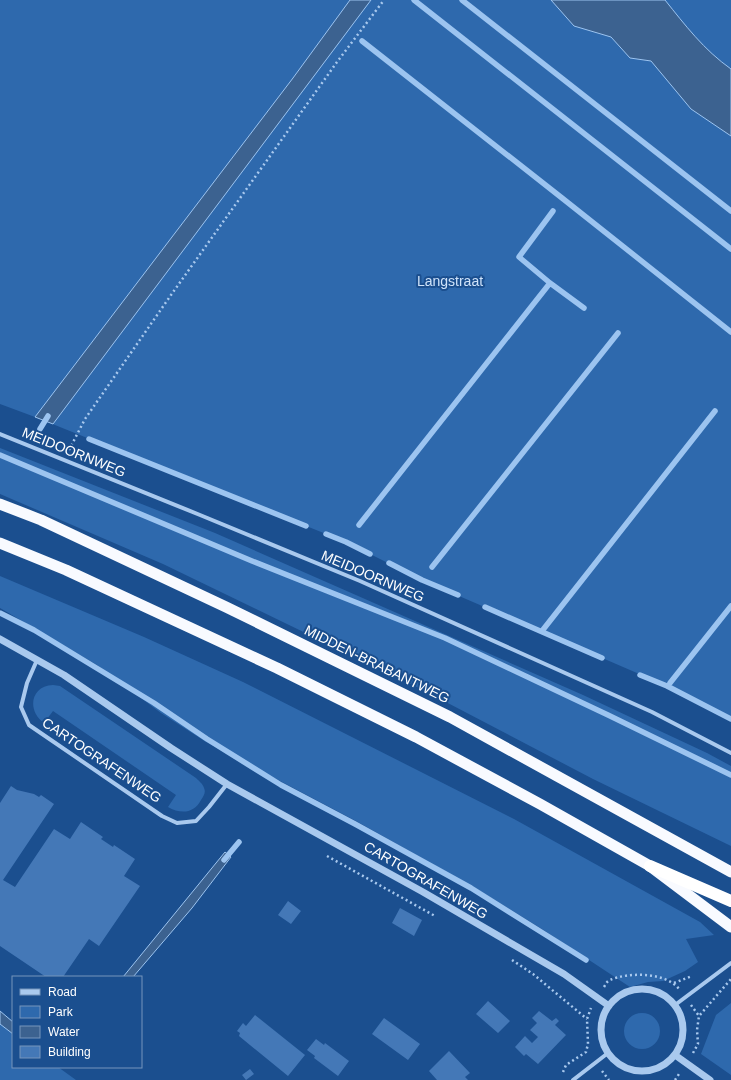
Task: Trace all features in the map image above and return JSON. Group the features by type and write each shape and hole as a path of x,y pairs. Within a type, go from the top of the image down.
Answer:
{"highway":[{"name":"MIDDEN-BRABANTWEG","path":"0,504 41,520 226,607 450,717 731,872"},
{"path":"0,543 66,570 277,668 416,737 650,866 731,901"},
{"path":"650,866 730,926"}],"street":[{"name":"MEIDOORNWEG","path":"0,434 360,581 652,712 731,753"},
{"name":"CARTOGRAFENWEG","path":"0,639 64,675 171,748 227,784 423,892 564,974 609,1006"},
{"name":"CARTOGRAFENWEG","path":"37,660 27,683 21,707 28,725 162,816 177,823 196,821 227,784"},
{"path":"675,1005 731,963"},
{"path":"634,990 649,990 664,995 675,1005 683,1022 683,1039 675,1055 667,1063 657,1069 635,1071 624,1067 615,1061 608,1053 603,1042 601,1029 603,1017 609,1006 620,996 634,990"},
{"path":"573,1080 608,1053"},
{"path":"675,1055 710,1080"}],"path":[{"path":"64,460 86,419 171,295 336,62 384,0"},
{"name":"CARTOGRAFENWEG","path":"323,854 438,918"},
{"path":"511,960 533,974 587,1019"},
{"path":"563,1073 566,1065 586,1052 588,1044 587,1019 596,998 608,981 634,974 657,977 674,983"},
{"path":"699,1016 731,979"}],"green space":[{"name":"Langstraat","path":"0,0 731,0 731,719 667,686 422,580 346,542 0,404"},
{"path":"0,448 215,533 583,695 707,753 731,766 731,846 593,779 421,689 163,564 0,494"},
{"path":"0,576 144,637 243,682 514,819 700,922 714,935 686,939 698,962 685,971 663,981 648,982 630,987 542,929 477,889 356,821 206,742 161,713 97,665 0,608"},
{"path":"45,686 60,686 196,778 203,785 205,791 204,796 198,805 191,810 182,812 168,807 176,795 53,711 44,723 35,712 33,706 34,700 36,694"},
{"path":"731,1003 731,1075 701,1054 716,1015"},
{"path":"646,1013 655,1018 659,1024 659,1038 655,1044 646,1049 638,1049 629,1044 625,1038 624,1027 629,1018 635,1014"},
{"path":"0,1024 12,1033 12,1068 59,1068 76,1080 0,1080"}],"water":[{"path":"350,0 371,0 53,424 35,417 293,78"},
{"path":"551,0 665,0 712,54 731,69 731,136 691,109 651,61 630,58 611,37 574,26"},
{"path":"225,852 231,857 192,908 134,976 124,976"},
{"path":"0,1011 12,1021 12,1033 0,1024"}],"building":[{"path":"11,786 17,790 34,794 39,797 41,795 54,804 3,880 15,887 54,829 70,839 81,822 103,837 101,839 113,847 114,845 135,859 124,876 140,886 99,946 89,939 64,976 45,976 0,946 0,803"},
{"path":"288,901 301,911 291,924 278,915"},
{"path":"400,908 422,920 414,936 392,923"},
{"path":"488,1001 510,1021 498,1033 476,1014"},
{"path":"539,1011 552,1021 556,1018 559,1021 555,1025 566,1035 538,1064 526,1054 524,1056 515,1047 525,1036 532,1043 538,1037 530,1030 537,1023 532,1018"},
{"path":"255,1015 305,1055 288,1076 239,1036 240,1033 237,1031 243,1023 246,1026"},
{"path":"384,1018 420,1044 408,1060 372,1034"},
{"path":"316,1039 324,1045 325,1043 349,1061 338,1076 314,1058 315,1056 307,1050"},
{"path":"449,1051 470,1073 465,1077 468,1080 437,1080 429,1071"},
{"path":"250,1069 254,1074 246,1080 242,1075"}],"waterway":[{"path":"414,0 731,249"},
{"path":"462,0 731,211"},
{"path":"362,41 731,332"},
{"path":"553,211 519,257 550,283 584,308"},
{"path":"359,525 550,283"},
{"path":"432,567 618,333"},
{"path":"542,631 715,411"},
{"path":"40,429 48,416"},
{"path":"89,439 306,526"},
{"path":"0,455 252,561 445,638 731,775"},
{"path":"326,534 370,554"},
{"path":"389,563 422,580 458,595"},
{"path":"670,683 731,606"},
{"path":"485,607 602,658"},
{"path":"0,613 34,630 154,703 207,739 281,785 471,888 586,960"},
{"path":"640,675 667,686 731,719"},
{"path":"224,860 239,842"}]}
